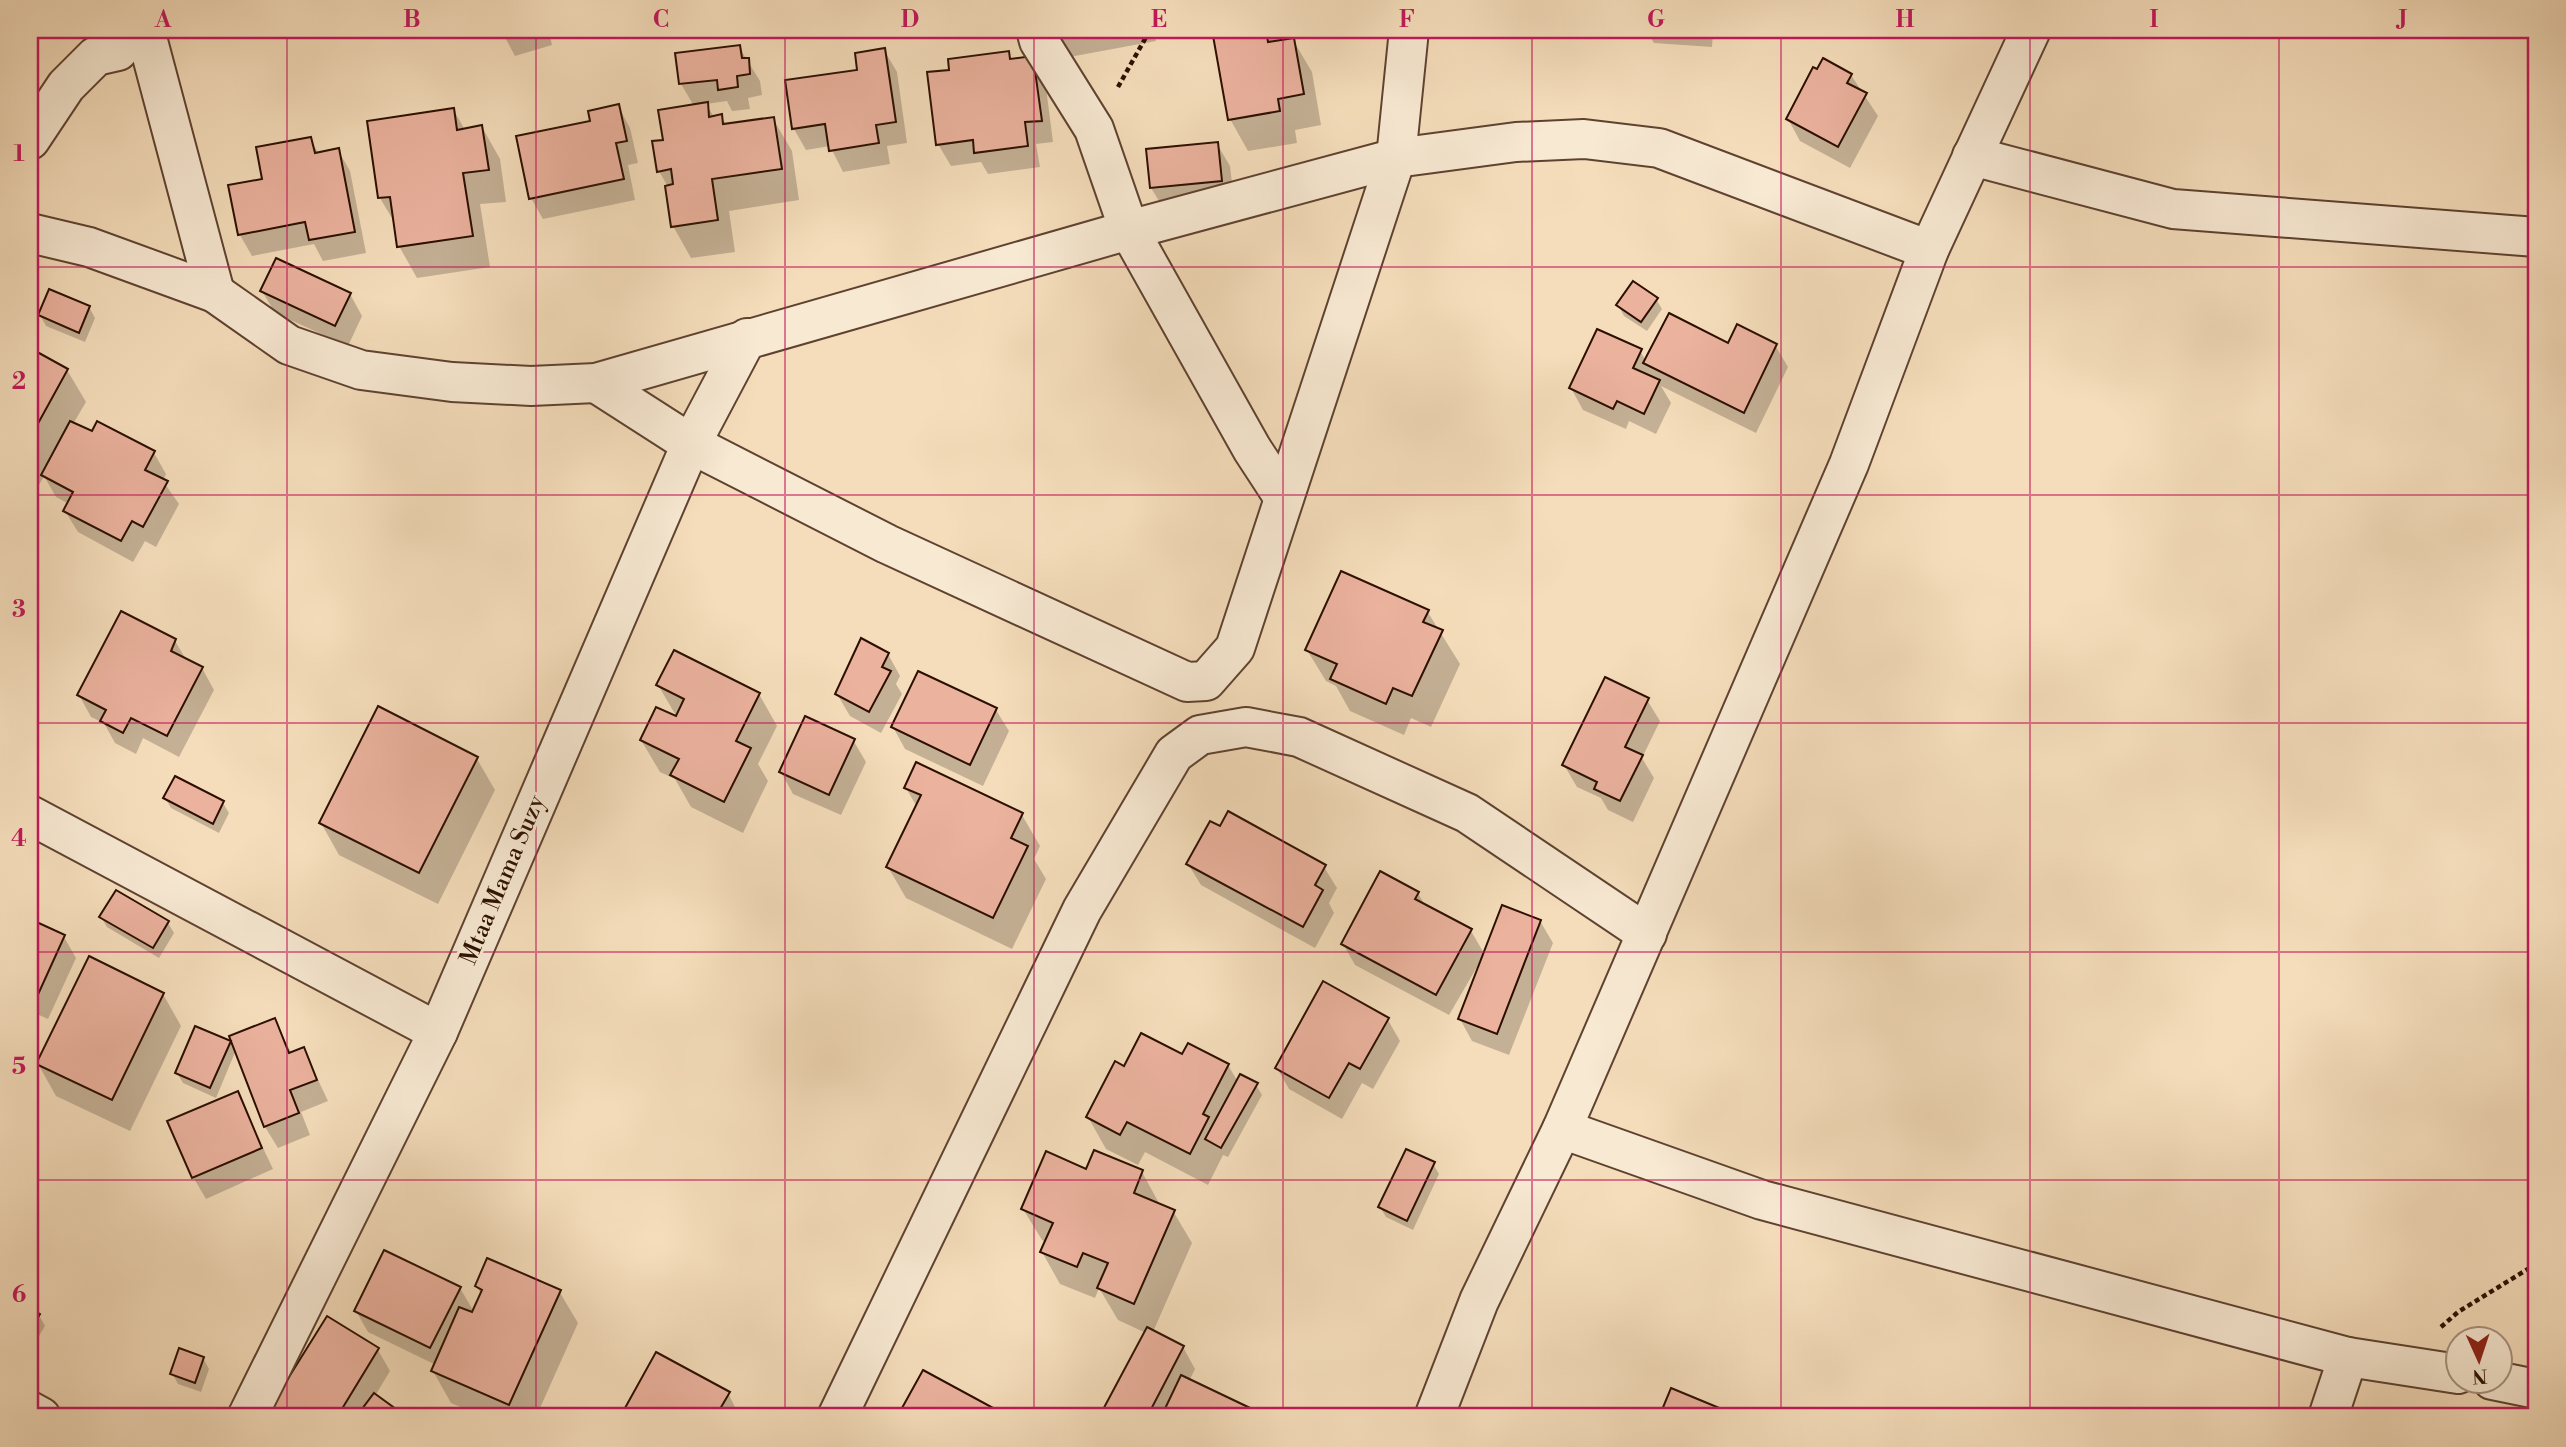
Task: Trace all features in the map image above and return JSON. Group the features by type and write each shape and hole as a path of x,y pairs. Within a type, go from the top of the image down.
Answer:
{"street":[{"path":"30,140 66,86 96,56 118,51 136,30"},
{"path":"145,30 215,293"},
{"path":"1037,30 1039,41 1094,129 1129,230 1252,449 1284,498"},
{"path":"596,383 691,444 887,544 1187,682 1206,681 1235,648 1396,158 1409,30"},
{"path":"1434,1417 1479,1301 1562,1129 1849,464 1928,250 2031,30"},
{"path":"30,233 89,247 215,293 289,345 361,370 452,382 531,386 596,383 1129,230 1396,158 1516,142 1584,139 1659,148 1928,250"},
{"path":"1972,156 2173,209 2536,237"},
{"name":"Mtaa Mama Suzy","path":"247,1417 438,1032 691,444 747,338"},
{"path":"837,1417 1082,909 1174,754 1200,735 1247,727 1299,737 1467,813 1647,934"},
{"path":"30,815 438,1032"},
{"path":"1562,1129 1762,1200 2348,1357 2444,1371"},
{"path":"2328,1417 2348,1357"},
{"path":"2514,1385 2536,1389"},
{"path":"30,1411 41,1417"}],"path":[{"path":"1094,129 1150,30"},
{"path":"2399,1363 2458,1312 2536,1264"}],"building":[{"path":"1049,30 1089,30 1050,37"},
{"path":"1212,30 1266,30 1268,42 1294,38 1304,94 1278,99 1280,111 1228,120"},
{"path":"740,45 742,58 749,58 750,74 737,76 738,87 718,90 717,80 679,84 675,53"},
{"path":"885,48 896,122 876,125 879,143 829,151 825,124 792,129 785,80 857,70 855,53"},
{"path":"1009,51 1010,59 1033,56 1042,121 1025,122 1028,146 974,153 973,140 936,145 927,72 949,70 948,59"},
{"path":"1823,58 1852,74 1847,83 1867,93 1838,147 1786,119 1813,67 1817,69"},
{"path":"708,102 709,117 722,114 723,124 774,117 782,169 712,179 718,220 671,227 665,186 673,184 671,169 657,172 652,141 663,140 658,110"},
{"path":"619,104 627,141 616,143 624,179 529,199 516,136 590,121 588,111"},
{"path":"454,108 457,130 482,125 489,170 463,173 473,236 397,247 390,197 378,198 367,121"},
{"path":"2533,132 2536,132 2536,172 2534,172"},
{"path":"311,137 315,153 339,148 355,232 309,240 305,222 238,235 228,185 262,179 256,147"},
{"path":"1218,142 1222,181 1150,188 1146,149"},
{"path":"276,258 351,293 335,326 260,291"},
{"path":"1633,281 1658,298 1641,322 1616,305"},
{"path":"49,289 90,306 79,333 38,315"},
{"path":"1669,313 1728,343 1737,324 1777,344 1744,413 1643,363"},
{"path":"1597,329 1642,349 1633,368 1660,380 1644,414 1617,401 1613,409 1569,388"},
{"path":"30,348 68,369 30,438"},
{"path":"70,421 92,431 97,421 155,451 145,470 168,481 143,527 132,521 121,541 63,511 73,492 41,475"},
{"path":"1341,571 1429,610 1423,622 1443,630 1412,696 1393,688 1386,704 1330,679 1337,664 1305,650"},
{"path":"121,611 176,639 171,651 203,667 167,736 131,718 123,733 100,721 106,710 77,695"},
{"path":"861,638 889,653 882,667 891,671 869,712 835,694"},
{"path":"674,650 760,693 736,741 751,748 724,802 670,775 679,759 640,740 656,707 676,716 684,699 656,685"},
{"path":"918,671 997,708 970,765 891,727"},
{"path":"1605,677 1649,698 1625,747 1643,755 1620,801 1594,789 1597,782 1562,765"},
{"path":"378,706 478,757 419,873 319,823"},
{"path":"805,716 855,739 829,795 779,772"},
{"path":"916,762 1023,813 1011,838 1028,846 993,918 886,867 921,795 904,788"},
{"path":"175,776 224,801 213,824 163,798"},
{"path":"1228,811 1326,865 1315,885 1323,890 1303,927 1186,864 1210,821 1220,826"},
{"path":"1380,871 1419,892 1415,899 1472,929 1436,995 1341,944"},
{"path":"116,890 169,921 153,948 99,917"},
{"path":"1502,905 1541,920 1497,1034 1458,1019"},
{"path":"30,919 65,935 36,999 30,996"},
{"path":"89,956 164,993 112,1100 36,1064"},
{"path":"1323,981 1389,1018 1360,1069 1349,1063 1329,1098 1275,1068"},
{"path":"275,1018 289,1053 304,1047 317,1080 290,1090 299,1113 264,1127 229,1036"},
{"path":"195,1026 231,1041 210,1088 175,1073"},
{"path":"1141,1033 1182,1054 1188,1043 1229,1064 1203,1114 1209,1117 1190,1154 1127,1122 1120,1135 1086,1117 1115,1061 1124,1066"},
{"path":"1240,1074 1258,1083 1221,1148 1205,1139"},
{"path":"238,1091 262,1148 192,1178 167,1121"},
{"path":"1406,1149 1435,1162 1407,1221 1378,1207"},
{"path":"1094,1150 1143,1170 1134,1193 1175,1210 1134,1304 1097,1288 1108,1263 1083,1253 1077,1267 1040,1252 1053,1223 1021,1209 1046,1151 1086,1169"},
{"path":"384,1250 461,1287 430,1348 354,1311"},
{"path":"487,1258 561,1290 509,1405 431,1371 459,1307 472,1312 482,1290 475,1286"},
{"path":"30,1308 40,1314 30,1331"},
{"path":"327,1316 379,1348 337,1417 264,1417"},
{"path":"1147,1327 1184,1346 1147,1417 1099,1417"},
{"path":"179,1348 204,1357 195,1383 170,1374"},
{"path":"656,1352 730,1392 720,1409 732,1417 620,1417"},
{"path":"923,1370 1008,1416 897,1417"},
{"path":"1181,1375 1269,1417 1161,1417"},
{"path":"1671,1388 1741,1417 1659,1417"},
{"path":"374,1393 400,1412 396,1417 356,1417"}]}
